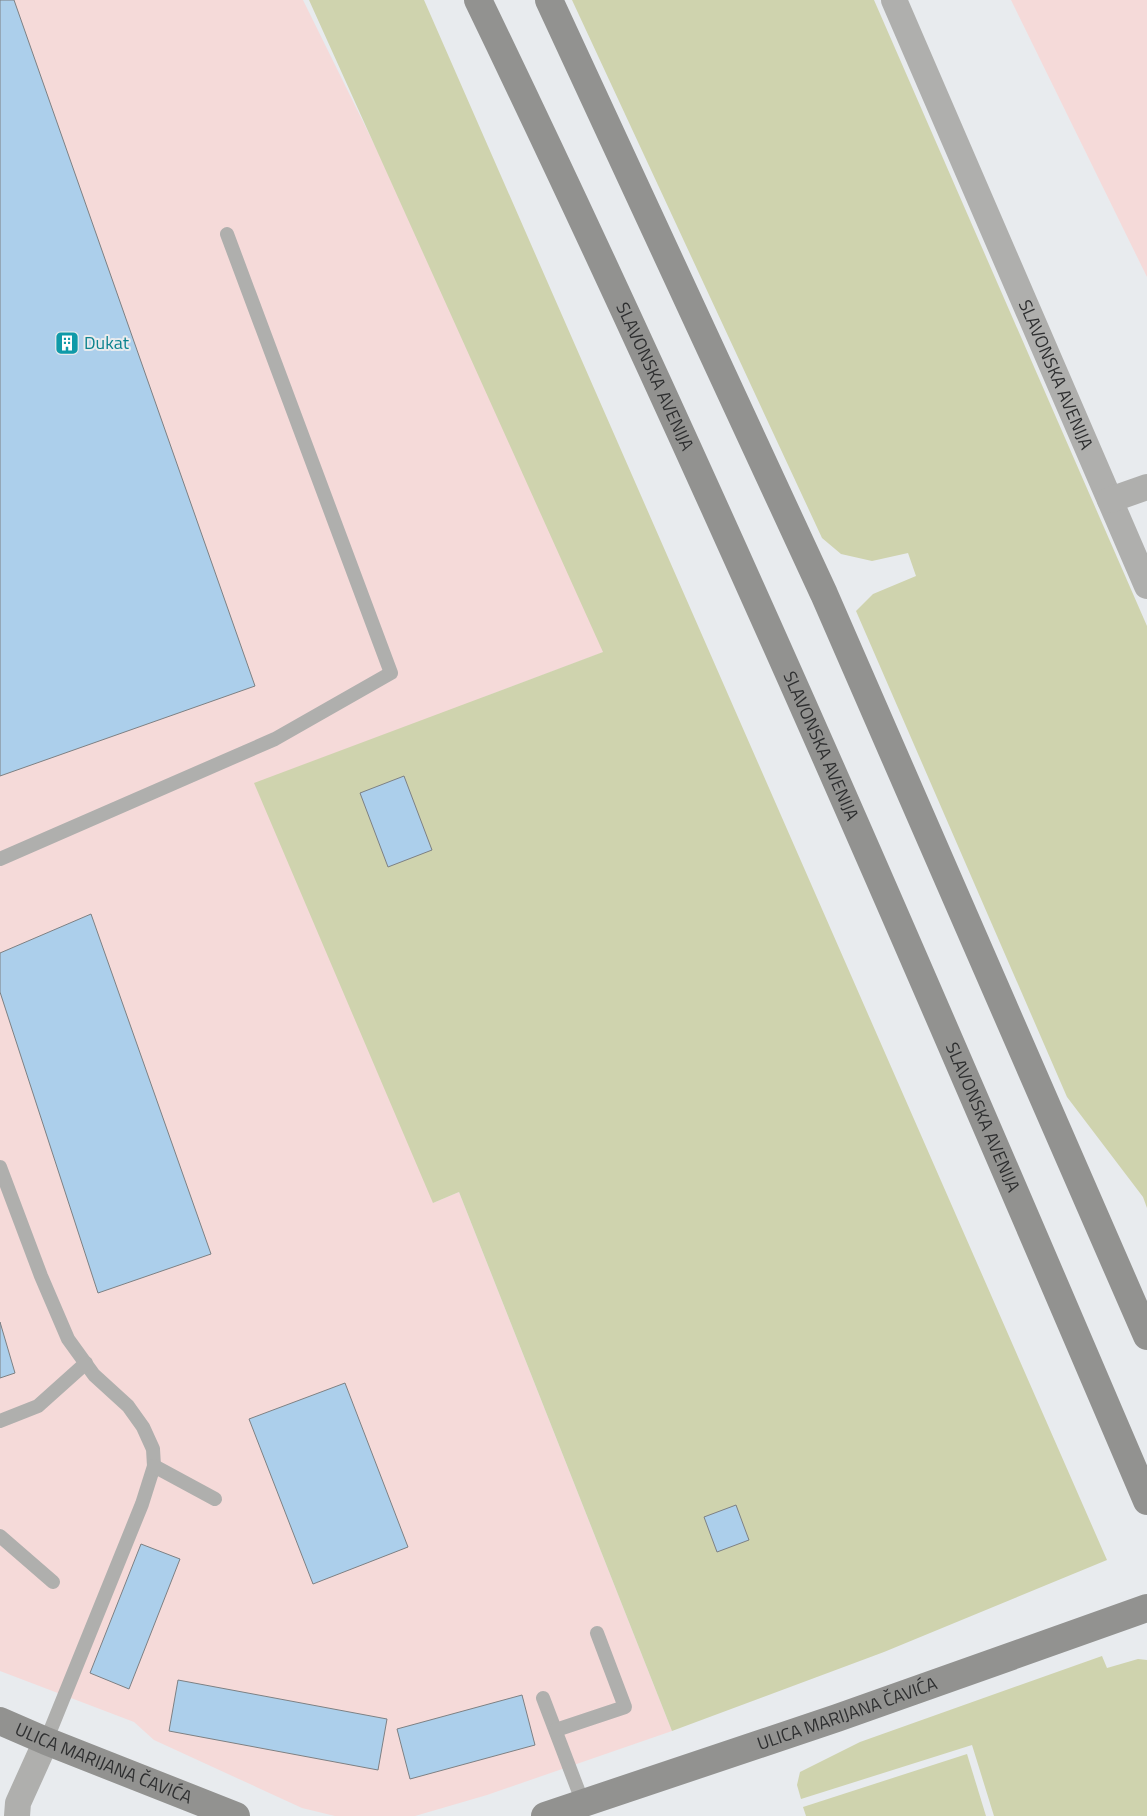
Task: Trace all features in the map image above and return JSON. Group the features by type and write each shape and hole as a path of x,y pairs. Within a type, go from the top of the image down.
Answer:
{"main road":[{"name":"SLAVONSKA AVENIJA","path":"478,0 604,265 690,453 917,966 1147,1501"},
{"path":"549,0 824,594 1147,1336"},
{"name":"ULICA MARIJANA ČAVIĆA","path":"546,1816 828,1721 1147,1608"},
{"name":"ULICA MARIJANA ČAVIĆA","path":"0,1721 236,1816"}],"street":[{"name":"SLAVONSKA AVENIJA","path":"894,0 1147,586"},
{"path":"1110,500 1147,486"},
{"path":"17,1816 18,1803 46,1741"}],"lane":[{"path":"0,859 275,739 390,673 227,234"},
{"path":"0,1167 44,1285 68,1339 94,1375 128,1406 143,1427 153,1449 154,1466 142,1504 46,1741"},
{"path":"0,1421 38,1406 86,1363"},
{"path":"154,1466 215,1499"},
{"path":"0,1536 53,1582"},
{"path":"556,1730 625,1707 597,1633"},
{"path":"543,1698 583,1804"}],"shaded area":[{"path":"0,0 303,0 378,152 604,652 484,697 433,1203 459,1192 672,1731 487,1795 415,1816 335,1816 302,1808 154,1740 134,1722 0,1671"},
{"path":"1011,0 1147,0 1147,277"}],"green space":[{"path":"309,0 424,0 1107,1560 884,1652 672,1731 459,1192 433,1203 254,783 603,652"},
{"path":"572,0 874,0 1147,626 1147,1208 1143,1197 1067,1097 856,611 873,594 916,576 908,553 872,561 841,554 822,538"},
{"path":"1102,1656 1107,1668 1138,1659 1147,1660 1147,1816 994,1816 972,1745 801,1799 797,1785 800,1772 860,1742"},
{"path":"967,1754 986,1816 806,1816 803,1807"}],"building":[{"name":"Dukat","path":"0,0 14,0 255,686 0,776"},
{"path":"404,776 432,850 388,867 360,793"},
{"path":"91,914 211,1254 98,1293 0,992 0,953"},
{"path":"0,1322 15,1373 0,1378"},
{"path":"345,1383 408,1547 313,1584 249,1419"},
{"path":"736,1505 749,1540 717,1552 704,1517"},
{"path":"141,1544 180,1559 129,1689 90,1673"},
{"path":"178,1680 387,1719 378,1770 169,1731"},
{"path":"522,1695 535,1745 410,1779 397,1729"}],"place":[{"name":"Dukat","path":"67,343"}]}
